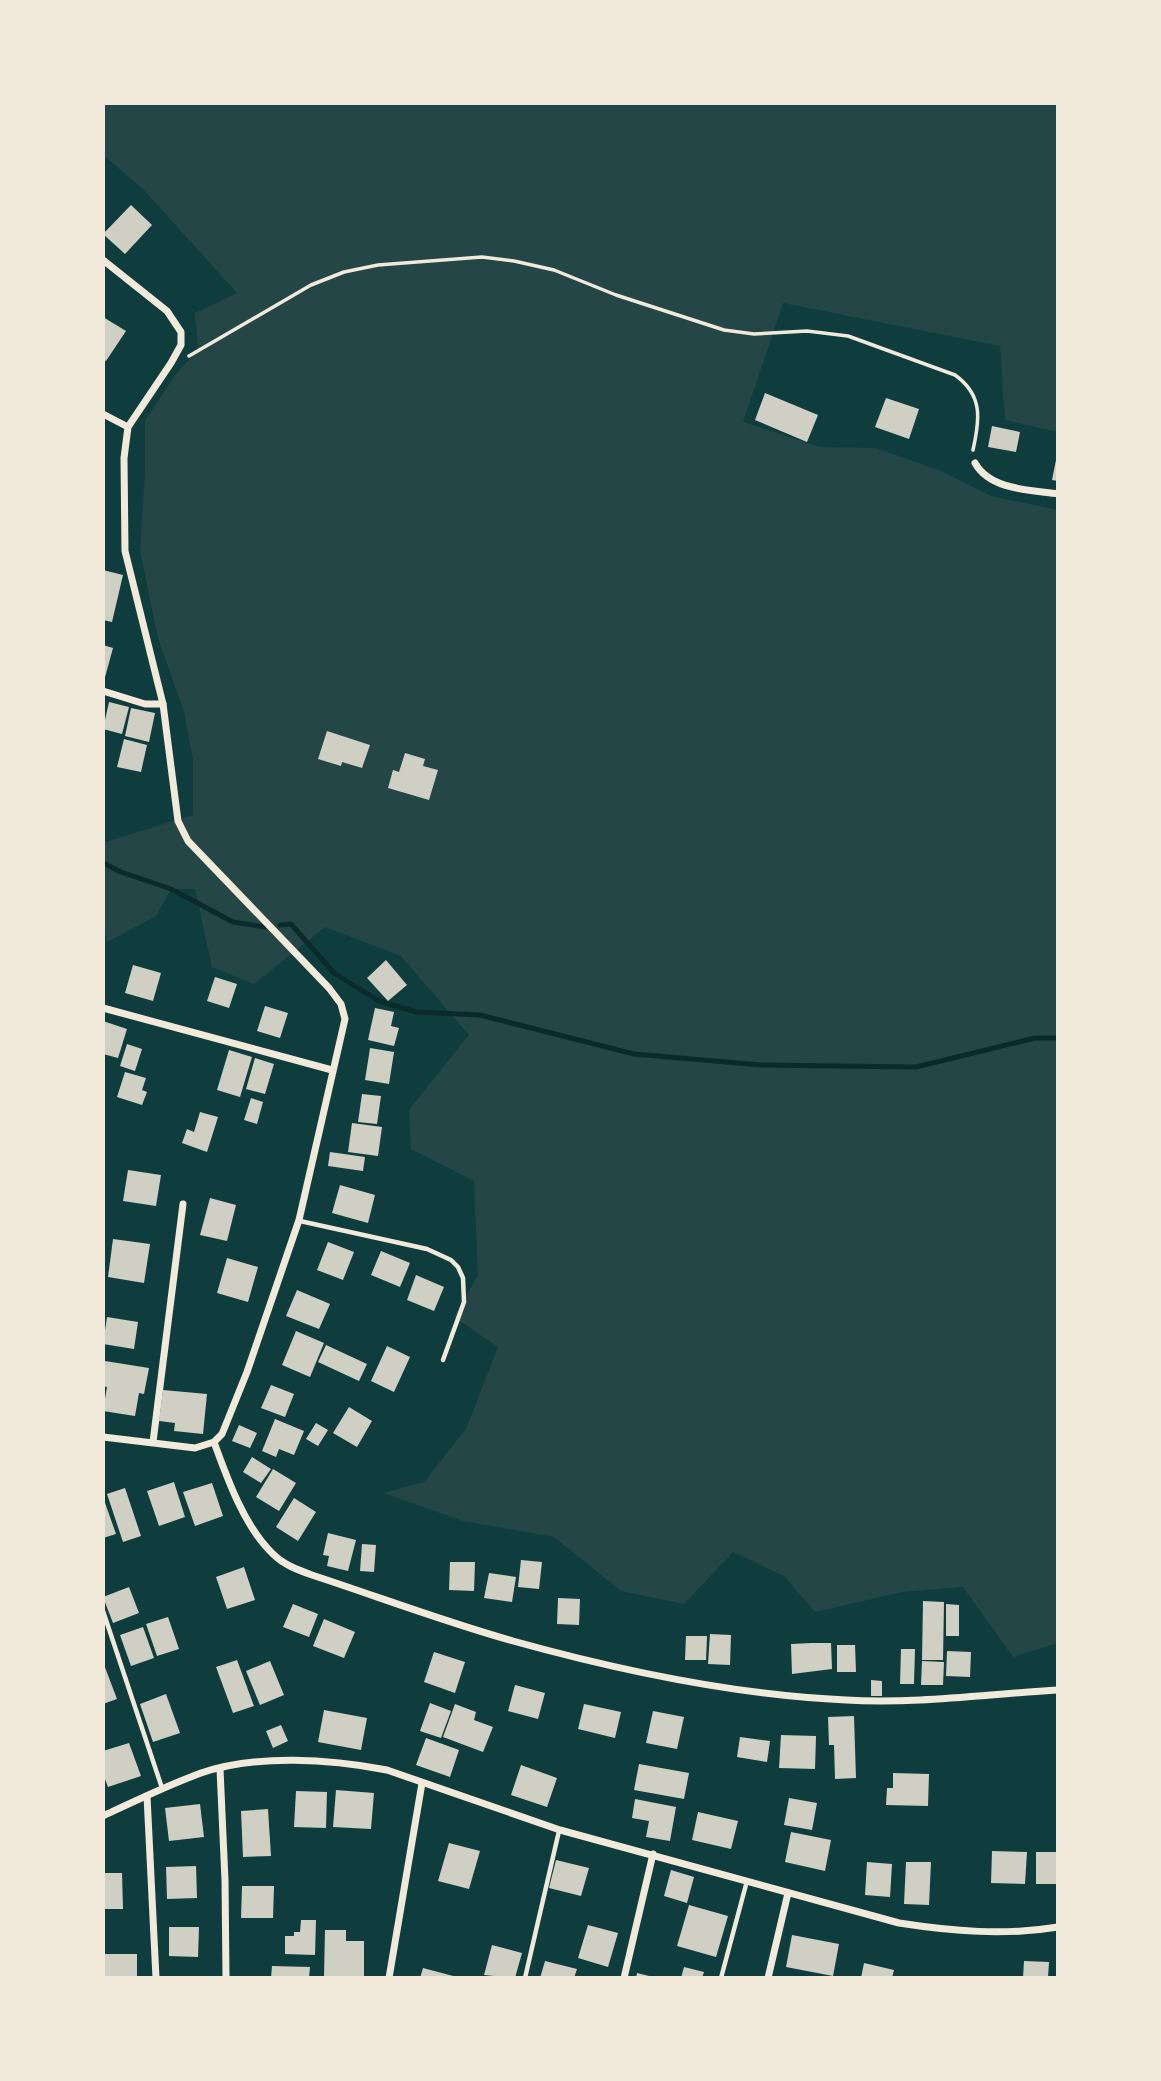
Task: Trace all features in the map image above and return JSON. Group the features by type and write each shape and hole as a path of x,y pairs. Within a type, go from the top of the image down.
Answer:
{"street":[{"path":"103,260 173,318 181,338 181,345 171,363 128,427 124,458 125,551 163,705 180,828 188,841 307,963 344,1010 343,1030 299,1220 247,1372 222,1434 214,1442 195,1448 103,1437"},
{"path":"103,414 128,427"},
{"path":"975,463 980,472 988,478 1006,485 1058,494"},
{"path":"103,691 145,704 163,705"},
{"path":"103,1008 332,1070"},
{"path":"153,1442 183,1204"},
{"path":"214,1442 228,1480 260,1540 275,1556 312,1576 510,1640 577,1658 715,1686 781,1694 847,1700 938,1699 1058,1690"},
{"path":"104,1815 201,1773 259,1763 317,1761 387,1770 560,1830 899,1923 991,1932 1058,1927"},
{"path":"220,1769 226,1978"},
{"path":"389,1978 422,1783"},
{"path":"147,1796 156,1978"},
{"path":"624,1978 653,1854"},
{"path":"768,1978 788,1893"}],"lane":[{"path":"299,1220 427,1249 451,1260 458,1267 465,1289 464,1302 443,1360"},
{"path":"103,1611 162,1789"},
{"path":"524,1978 560,1830"},
{"path":"721,1978 747,1881"}],"path":[{"path":"171,363 186,358 311,285 344,272 378,265 482,257 554,270 616,295 724,330 754,334 807,331 848,336 955,375 973,392 979,411 973,452 975,463"}],"shaded area":[{"path":"103,103 1058,103 1058,432 1005,420 1000,346 783,303 743,422 820,447 876,448 941,471 991,496 1058,510 1058,1643 1013,1657 963,1587 902,1592 815,1612 784,1576 733,1552 684,1604 621,1591 554,1537 463,1521 383,1493 424,1482 466,1429 498,1347 454,1317 478,1275 474,1181 411,1149 409,1110 469,1035 401,956 325,927 254,984 212,967 195,889 171,889 156,916 107,942 103,924 103,843 193,815 193,760 184,712 158,638 140,551 145,421 175,375 198,350 195,313 237,293 143,189 103,155"}],"building":[{"path":"131,205 152,225 125,254 103,234"},
{"path":"103,317 126,331 106,361 103,359"},
{"path":"765,393 818,415 807,442 755,420"},
{"path":"886,398 919,409 909,439 875,427"},
{"path":"992,426 1020,432 1016,452 988,447"},
{"path":"1058,455 1058,481 1052,480"},
{"path":"103,570 123,575 112,622 103,620"},
{"path":"103,645 113,648 104,681 103,681"},
{"path":"109,702 129,707 122,734 103,729"},
{"path":"131,708 155,713 149,742 125,736"},
{"path":"327,731 370,745 362,768 342,762 341,766 318,759"},
{"path":"124,739 147,745 141,772 117,767"},
{"path":"405,753 425,759 423,766 438,770 429,800 388,788 393,770 399,772"},
{"path":"386,960 407,985 388,1001 367,978"},
{"path":"133,965 161,973 153,1001 125,993"},
{"path":"215,977 237,984 229,1008 207,1001"},
{"path":"265,1006 288,1013 280,1038 257,1031"},
{"path":"375,1008 394,1012 391,1026 399,1028 394,1046 368,1040"},
{"path":"103,1021 127,1029 118,1058 103,1054"},
{"path":"127,1044 142,1049 135,1071 120,1066"},
{"path":"370,1048 394,1052 389,1084 365,1080"},
{"path":"229,1050 252,1057 240,1097 217,1090"},
{"path":"255,1058 274,1064 265,1094 246,1089"},
{"path":"125,1072 146,1078 142,1090 147,1092 142,1105 117,1097"},
{"path":"362,1094 381,1096 377,1124 358,1122"},
{"path":"251,1098 263,1102 257,1124 244,1120"},
{"path":"200,1112 218,1117 207,1152 182,1143 187,1129 194,1132"},
{"path":"352,1123 382,1127 378,1156 348,1152"},
{"path":"330,1152 365,1157 363,1171 328,1166"},
{"path":"128,1170 161,1175 156,1206 123,1201"},
{"path":"340,1185 375,1195 368,1223 332,1213"},
{"path":"210,1198 236,1205 227,1241 200,1235"},
{"path":"113,1239 150,1244 144,1283 108,1277"},
{"path":"328,1242 354,1252 343,1280 317,1270"},
{"path":"381,1251 410,1263 400,1287 371,1275"},
{"path":"227,1258 258,1267 248,1302 217,1293"},
{"path":"416,1275 444,1287 434,1311 407,1300"},
{"path":"297,1290 330,1304 319,1329 286,1316"},
{"path":"107,1317 138,1322 134,1349 103,1344"},
{"path":"296,1331 324,1343 310,1377 282,1365"},
{"path":"326,1345 367,1364 359,1381 318,1362"},
{"path":"387,1346 410,1357 394,1392 371,1381"},
{"path":"105,1361 149,1368 144,1394 139,1393 135,1416 103,1411 107,1387 103,1386"},
{"path":"271,1385 294,1394 285,1417 261,1408"},
{"path":"163,1390 207,1394 203,1434 174,1431 175,1423 159,1421"},
{"path":"349,1407 372,1421 357,1447 333,1433"},
{"path":"275,1419 304,1431 294,1455 279,1449 276,1457 262,1451"},
{"path":"316,1423 328,1430 318,1446 306,1439"},
{"path":"239,1425 257,1433 250,1448 232,1441"},
{"path":"252,1457 271,1469 261,1483 243,1472"},
{"path":"273,1469 296,1483 279,1511 256,1497"},
{"path":"174,1482 185,1517 159,1526 147,1491"},
{"path":"212,1483 223,1516 195,1526 183,1492"},
{"path":"125,1488 141,1536 123,1542 107,1494"},
{"path":"103,1497 116,1534 103,1538"},
{"path":"294,1498 316,1512 298,1541 276,1527"},
{"path":"328,1533 356,1540 348,1571 327,1566 329,1556 323,1555"},
{"path":"362,1544 376,1545 374,1572 360,1571"},
{"path":"521,1560 542,1562 539,1589 518,1587"},
{"path":"450,1562 475,1562 474,1591 449,1590"},
{"path":"244,1567 255,1600 227,1609 216,1577"},
{"path":"489,1573 516,1577 512,1602 484,1598"},
{"path":"129,1587 139,1613 113,1623 103,1597"},
{"path":"558,1598 580,1599 579,1625 557,1624"},
{"path":"923,1601 944,1602 943,1660 922,1660"},
{"path":"293,1604 318,1614 309,1637 283,1627"},
{"path":"946,1604 959,1605 959,1636 946,1636"},
{"path":"168,1617 179,1649 157,1656 146,1624"},
{"path":"324,1619 355,1632 344,1658 313,1646"},
{"path":"143,1627 154,1658 131,1666 120,1635"},
{"path":"710,1634 731,1635 730,1665 708,1664"},
{"path":"686,1636 707,1636 706,1660 685,1660"},
{"path":"831,1643 832,1669 792,1674 791,1644"},
{"path":"837,1645 855,1645 856,1672 837,1672"},
{"path":"901,1649 915,1649 914,1684 900,1684"},
{"path":"947,1651 971,1652 970,1677 946,1676"},
{"path":"434,1652 465,1662 455,1693 424,1682"},
{"path":"237,1660 254,1706 233,1713 216,1667"},
{"path":"270,1661 284,1695 260,1705 246,1671"},
{"path":"922,1661 944,1662 943,1685 921,1685"},
{"path":"103,1662 117,1699 103,1704"},
{"path":"871,1680 882,1681 882,1696 871,1696"},
{"path":"515,1685 545,1693 538,1719 508,1711"},
{"path":"166,1694 180,1733 153,1742 140,1704"},
{"path":"430,1703 451,1711 441,1738 420,1731"},
{"path":"455,1704 476,1712 474,1720 493,1727 483,1752 443,1737"},
{"path":"584,1704 621,1712 615,1738 578,1729"},
{"path":"324,1710 367,1718 361,1750 318,1742"},
{"path":"653,1711 684,1717 677,1749 646,1743"},
{"path":"854,1716 856,1778 835,1779 834,1745 829,1745 828,1717"},
{"path":"281,1725 288,1741 273,1748 266,1731"},
{"path":"781,1735 816,1736 815,1769 779,1768"},
{"path":"740,1737 770,1741 767,1762 737,1757"},
{"path":"426,1738 459,1750 450,1777 416,1765"},
{"path":"129,1743 141,1776 108,1787 103,1774 103,1751"},
{"path":"639,1764 689,1773 684,1799 634,1790"},
{"path":"521,1765 557,1778 547,1807 511,1795"},
{"path":"893,1773 929,1774 928,1806 886,1805 887,1788 893,1788"},
{"path":"336,1790 374,1793 371,1829 333,1827"},
{"path":"296,1791 327,1792 326,1828 294,1827"},
{"path":"789,1798 817,1803 812,1830 784,1825"},
{"path":"635,1799 676,1807 670,1841 646,1837 649,1821 632,1818"},
{"path":"200,1804 204,1837 169,1841 165,1808"},
{"path":"268,1809 271,1856 243,1857 241,1811"},
{"path":"698,1812 738,1821 731,1849 692,1840"},
{"path":"791,1832 831,1840 825,1871 785,1862"},
{"path":"449,1843 480,1851 469,1889 438,1881"},
{"path":"992,1851 1027,1852 1025,1884 991,1883"},
{"path":"1036,1852 1058,1852 1058,1884 1036,1884"},
{"path":"556,1860 589,1868 581,1896 549,1888"},
{"path":"867,1862 892,1864 890,1897 865,1895"},
{"path":"906,1862 931,1862 929,1905 904,1904"},
{"path":"196,1866 197,1898 167,1899 166,1867"},
{"path":"671,1870 694,1877 687,1903 664,1896"},
{"path":"103,1873 122,1873 123,1909 103,1909"},
{"path":"242,1886 274,1886 273,1918 241,1918"},
{"path":"689,1905 728,1916 716,1957 677,1946"},
{"path":"301,1920 316,1920 315,1955 285,1954 285,1936 294,1936 294,1932 300,1932"},
{"path":"588,1925 618,1933 608,1967 578,1958"},
{"path":"169,1927 199,1927 198,1957 169,1956"},
{"path":"325,1930 346,1930 346,1941 364,1941 364,1977 324,1976"},
{"path":"792,1935 839,1944 833,1976 786,1967"},
{"path":"492,1945 522,1953 515,1978 484,1975"},
{"path":"103,1954 137,1954 137,1978 103,1978"},
{"path":"545,1961 577,1969 574,1978 540,1978"},
{"path":"1024,1961 1049,1962 1048,1978 1023,1978"},
{"path":"864,1963 894,1970 892,1978 861,1978"},
{"path":"272,1966 310,1967 309,1978 271,1978"},
{"path":"684,1967 704,1972 702,1978 681,1978"},
{"path":"423,1968 457,1977 457,1978 420,1978"},
{"path":"637,1973 653,1977 653,1978 636,1978"}],"waterway":[{"path":"103,863 171,889 233,922 265,927"},
{"path":"280,925 291,924 334,973 379,1001 416,1012 480,1015 634,1054 761,1065 916,1067 1035,1038 1058,1038"}]}
